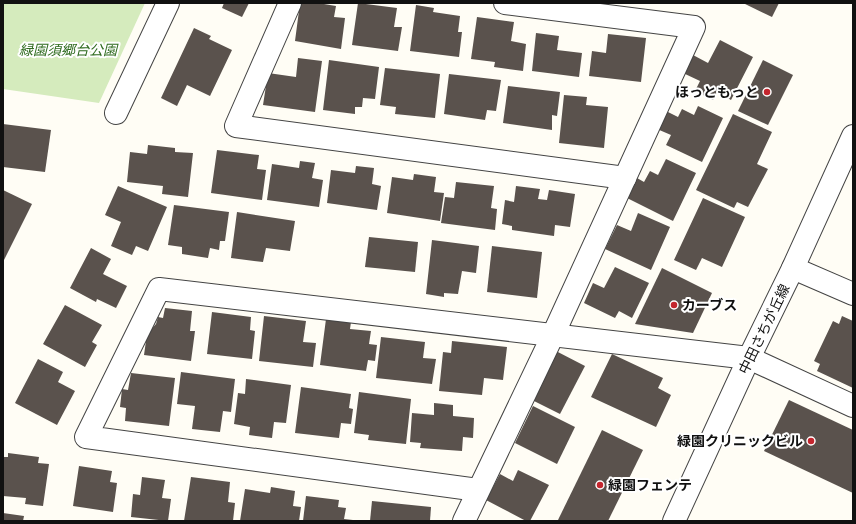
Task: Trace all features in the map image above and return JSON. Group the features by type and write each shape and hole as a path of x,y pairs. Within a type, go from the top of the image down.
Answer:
{"street":[{"path":"116,113 168,3"},
{"path":"290,3 236,126 625,178"},
{"path":"464,521 553,335 694,27 505,3"},
{"name":"中田さちが丘線","path":"674,521 749,358 793,268 853,136"},
{"path":"793,268 853,294"},
{"path":"478,490 86,437 160,289 749,358 853,406"}],"green space":[{"name":"緑園須郷台公園","path":"3,3 145,3 99,103 3,89"}],"building":[{"path":"224,3 249,3 242,17 222,8"},
{"path":"300,3 318,3 336,6 334,17 345,18 341,49 295,41"},
{"path":"358,3 397,8 394,27 402,27 398,51 352,45"},
{"path":"743,3 779,3 772,17"},
{"path":"416,5 434,8 433,12 460,16 458,32 462,32 459,57 410,51"},
{"path":"477,17 514,22 511,41 526,44 523,71 494,67 495,62 471,59"},
{"path":"194,28 211,36 209,39 232,50 210,96 187,85 177,106 161,98"},
{"path":"536,33 559,36 557,50 582,53 579,77 532,71"},
{"path":"608,34 646,38 641,82 589,76 592,51 606,53"},
{"path":"720,40 753,57 731,100 717,92 713,100 695,91 700,81 683,73 693,55 708,63"},
{"path":"298,58 322,61 315,112 263,105 268,73 296,77"},
{"path":"329,60 379,67 375,99 363,98 362,107 355,107 355,114 323,110"},
{"path":"763,60 793,75 768,125 738,111"},
{"path":"385,68 440,74 435,118 395,114 396,107 380,105"},
{"path":"449,74 501,80 496,111 487,110 485,120 444,114"},
{"path":"508,86 560,92 557,116 552,115 552,130 503,123"},
{"path":"564,95 587,97 586,105 608,107 604,148 559,143"},
{"path":"698,106 723,118 702,162 666,145 671,135 657,129 666,111 678,117 682,109 694,115"},
{"path":"733,114 772,132 757,164 768,169 748,207 737,202 734,208 696,190"},
{"path":"3,124 51,130 45,172 3,167"},
{"path":"148,145 175,148 175,152 193,153 188,197 162,194 163,186 127,182 130,152 147,154"},
{"path":"217,150 259,155 257,169 266,170 262,200 211,193"},
{"path":"666,159 696,173 673,221 627,198 637,178 644,182 650,171 658,175"},
{"path":"300,161 315,163 312,178 323,180 319,207 267,200 272,164 299,168"},
{"path":"356,166 374,168 372,184 381,186 377,210 327,203 331,170 355,173"},
{"path":"414,174 436,177 434,192 444,193 440,221 387,213 392,177 413,180"},
{"path":"456,182 494,186 491,208 497,209 495,230 441,223 445,197 454,198"},
{"path":"118,186 167,207 148,251 136,246 132,255 111,246 121,222 105,215"},
{"path":"516,186 540,189 538,199 547,200 549,190 575,194 570,227 555,225 554,236 512,230 512,226 502,224 505,200 514,202"},
{"path":"3,190 32,204 3,262"},
{"path":"703,198 745,217 722,267 702,258 696,270 674,260"},
{"path":"174,205 229,212 225,241 220,241 219,250 210,248 208,258 182,254 182,247 168,245"},
{"path":"237,212 295,221 290,251 266,248 263,262 231,258"},
{"path":"638,213 670,227 651,270 605,249 617,225 631,231"},
{"path":"369,237 418,242 415,272 365,267"},
{"path":"432,240 479,246 476,273 462,271 458,294 444,293 444,297 426,294"},
{"path":"492,246 542,252 537,298 487,292"},
{"path":"91,248 111,259 103,274 127,286 116,308 97,299 96,302 70,288"},
{"path":"615,267 649,283 632,318 619,311 615,318 584,303 593,283 604,288"},
{"path":"662,268 712,293 693,333 635,324"},
{"path":"65,305 102,325 92,342 97,345 85,367 43,344"},
{"path":"165,308 192,311 190,331 195,331 191,361 144,355 147,334 156,324 158,317 163,318"},
{"path":"212,312 251,317 250,330 255,331 252,359 207,354"},
{"path":"264,316 306,321 303,342 316,343 313,367 259,361"},
{"path":"842,316 853,321 853,388 817,371 820,364 814,361 833,321 839,324"},
{"path":"326,319 351,322 350,329 371,331 369,344 377,345 375,361 368,360 366,371 320,365"},
{"path":"381,337 425,342 423,358 436,359 432,384 376,378"},
{"path":"452,341 507,347 503,380 484,378 482,395 439,391 443,352 451,353"},
{"path":"554,350 585,366 560,414 528,398"},
{"path":"612,354 663,378 658,388 671,395 656,427 591,397"},
{"path":"38,359 63,372 58,382 75,391 57,425 15,403"},
{"path":"181,372 235,379 231,412 223,411 220,432 192,429 195,406 177,404"},
{"path":"131,373 175,378 169,426 125,421 126,408 120,407 122,389 128,390"},
{"path":"246,379 291,385 286,423 274,422 272,438 249,435 250,427 234,424 238,393 245,394"},
{"path":"301,387 351,394 349,408 353,409 351,424 341,423 339,438 295,433"},
{"path":"359,392 411,399 406,444 368,440 369,435 354,433"},
{"name":"緑園クリニックビル","path":"789,400 853,430 853,493 764,451"},
{"path":"434,403 453,405 453,416 474,418 473,438 463,437 462,451 420,448 421,443 410,442 412,413 434,415"},
{"path":"533,406 575,427 557,464 515,443"},
{"name":"緑園フェンテ","path":"602,430 643,450 608,521 560,521 558,520"},
{"path":"8,453 39,457 38,463 49,464 43,506 25,504 26,498 3,496 3,457 8,457"},
{"path":"79,466 112,471 110,482 117,483 113,512 73,506"},
{"path":"518,470 549,485 530,521 526,521 486,500 500,474 513,481"},
{"path":"142,477 165,480 162,498 171,499 168,521 131,517 133,494 140,495"},
{"path":"191,477 230,482 228,502 235,503 233,521 184,521"},
{"path":"271,487 295,491 293,506 301,507 299,521 240,521 245,489 270,493"},
{"path":"306,496 339,500 338,507 346,508 344,519 353,521 303,521"},
{"path":"372,501 431,507 430,521 370,521"},
{"path":"3,513 24,516 23,521 3,521"}],"place":[{"name":"ほっともっと","path":"767,92"},
{"name":"カーブス","path":"674,305"},
{"name":"緑園クリニックビル","path":"811,441"},
{"name":"緑園フェンテ","path":"600,485"}]}
